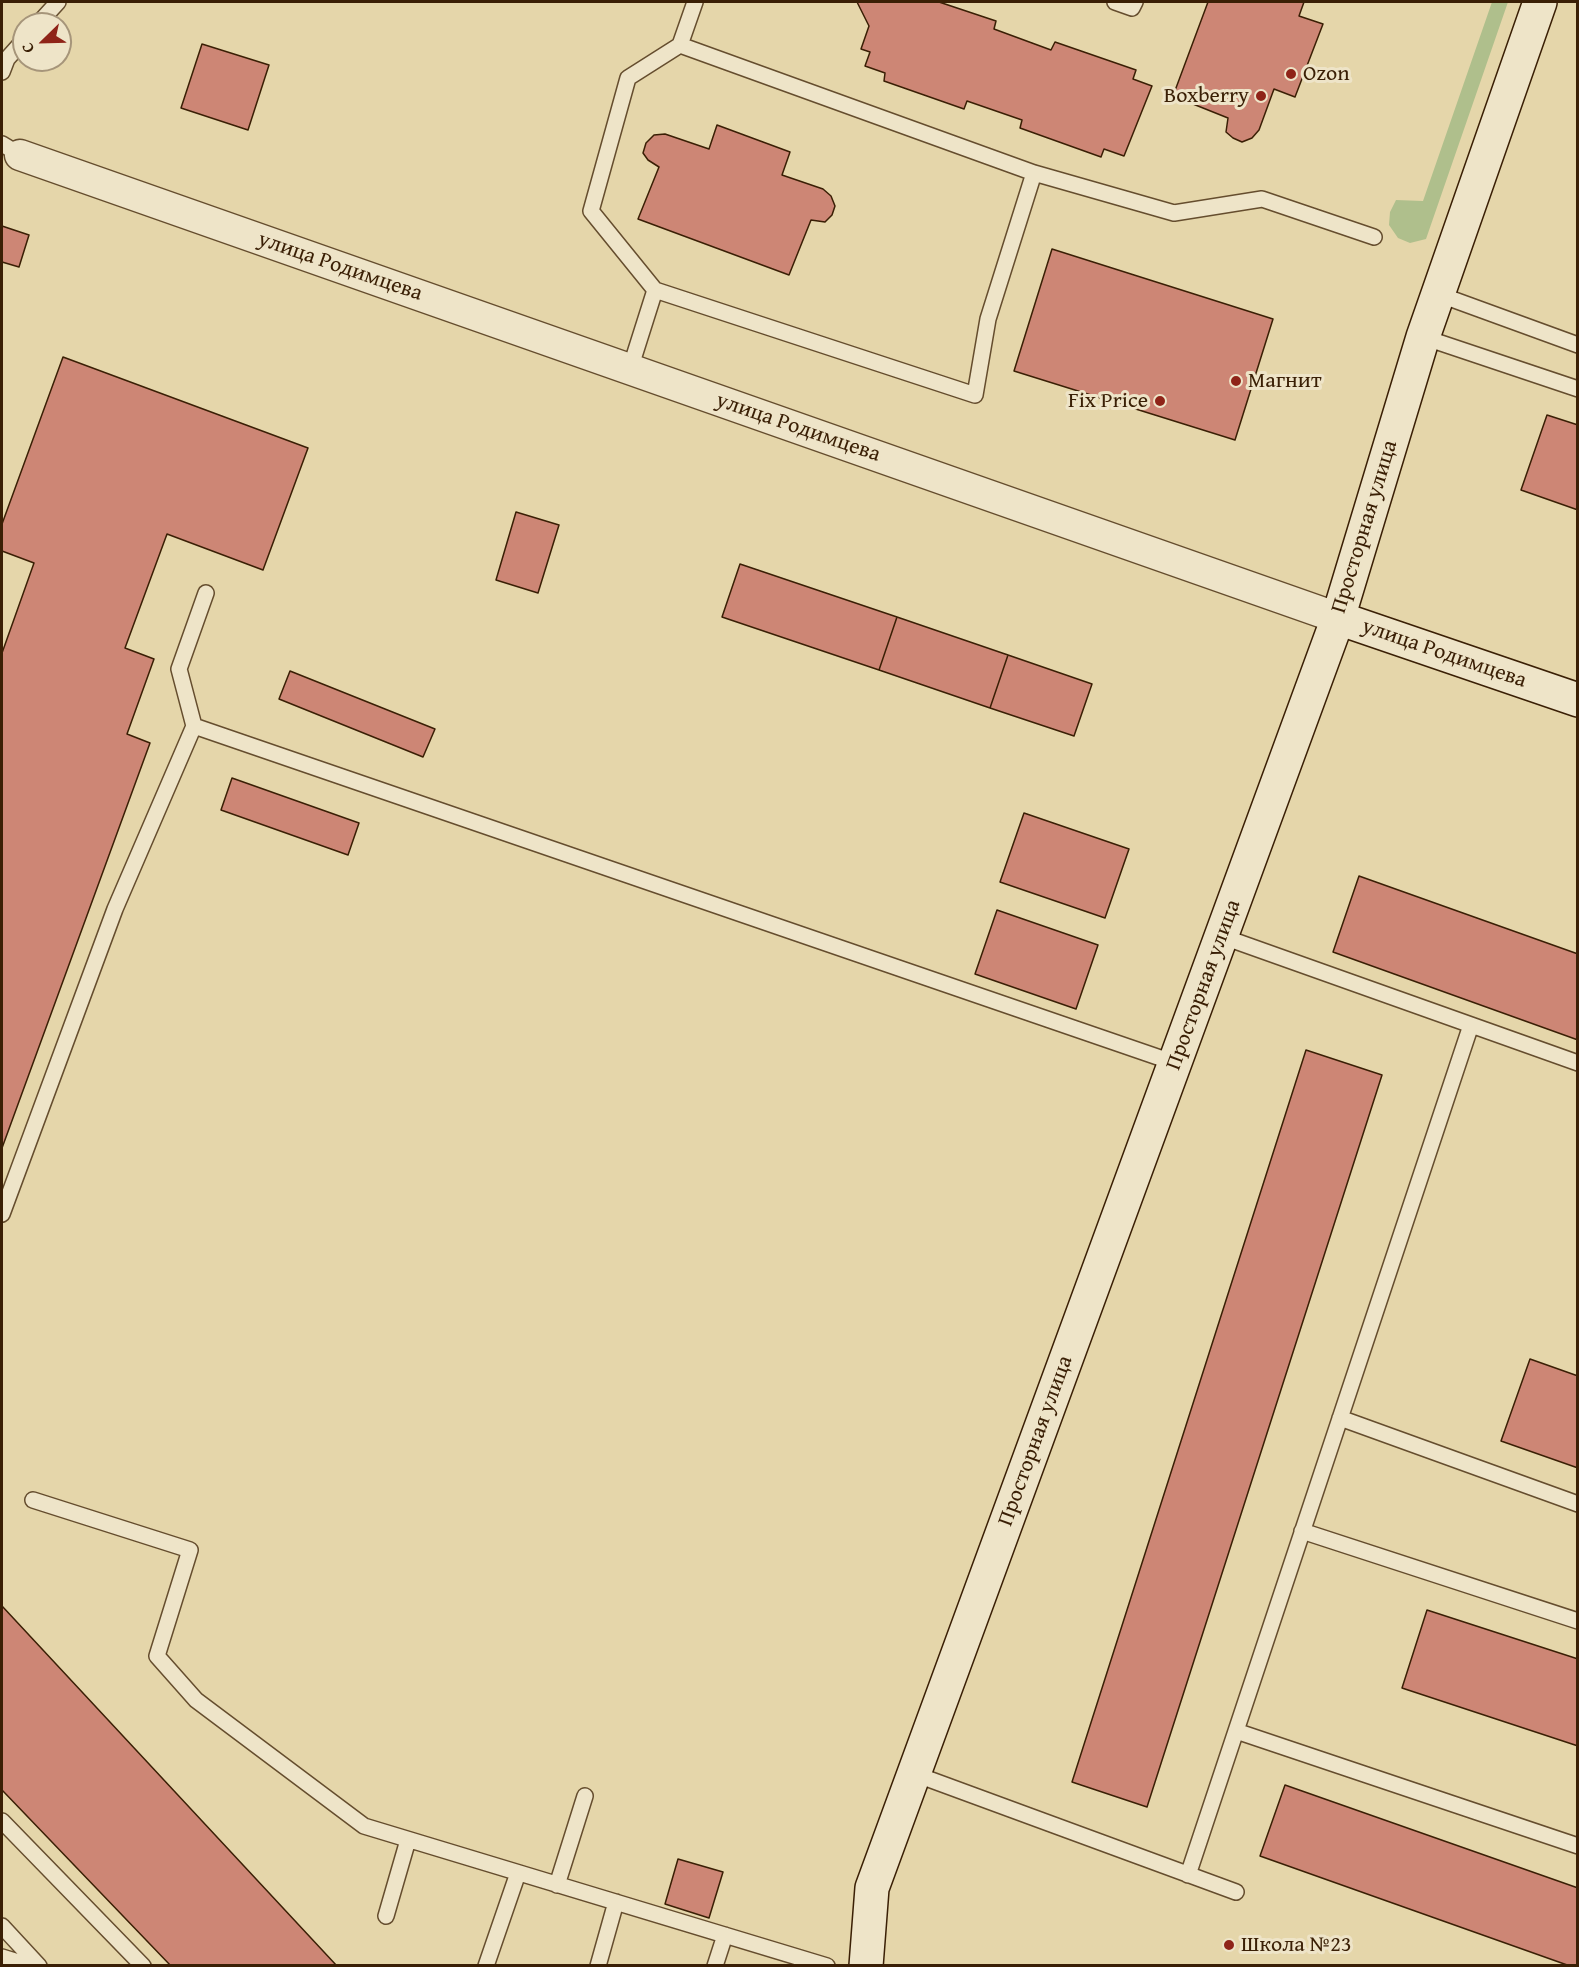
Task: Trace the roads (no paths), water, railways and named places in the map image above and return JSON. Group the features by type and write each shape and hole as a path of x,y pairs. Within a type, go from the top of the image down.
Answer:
{"street":[{"name":"Просторная улица","path":"866,1965 872,1888 1338,618 1423,337 1540,2"},
{"name":"улица Родимцева","path":"11,150 1338,618 1578,700"}],"lane":[{"path":"695,2 680,45 628,78 591,211 655,290 975,395 988,319 1034,173"},
{"path":"1115,2 1132,8 1135,2"},
{"path":"680,45 1034,173 1174,213 1262,199 1374,237"},
{"path":"2,72 12,53"},
{"path":"630,369 655,290"},
{"path":"1438,294 1578,345"},
{"path":"1423,337 1578,389"},
{"path":"2,1214 115,909 194,726 179,669 206,592"},
{"path":"194,726 1175,1063"},
{"path":"1221,936 1578,1063"},
{"path":"1188,1875 1471,1025"},
{"path":"1340,1418 1578,1504"},
{"path":"33,1500 190,1551 158,1656 195,1700 364,1826 827,1965"},
{"path":"1302,1532 1578,1621"},
{"path":"1236,1731 1578,1846"},
{"path":"915,1774 1236,1892"},
{"path":"557,1885 585,1796"},
{"path":"2,1821 143,1965"},
{"path":"386,1916 408,1840"},
{"path":"486,1965 518,1873"},
{"path":"598,1965 616,1902"},
{"path":"2,1926 39,1965"},
{"path":"715,1965 725,1935"},
{"path":"2,1957 31,1965"}],"place":[{"name":"Ozon","path":"1291,74"},
{"name":"Boxberry","path":"1261,96"},
{"name":"Магнит","path":"1236,381"},
{"name":"Fix Price","path":"1160,401"},
{"name":"Школа №23","path":"1229,1945"}]}
